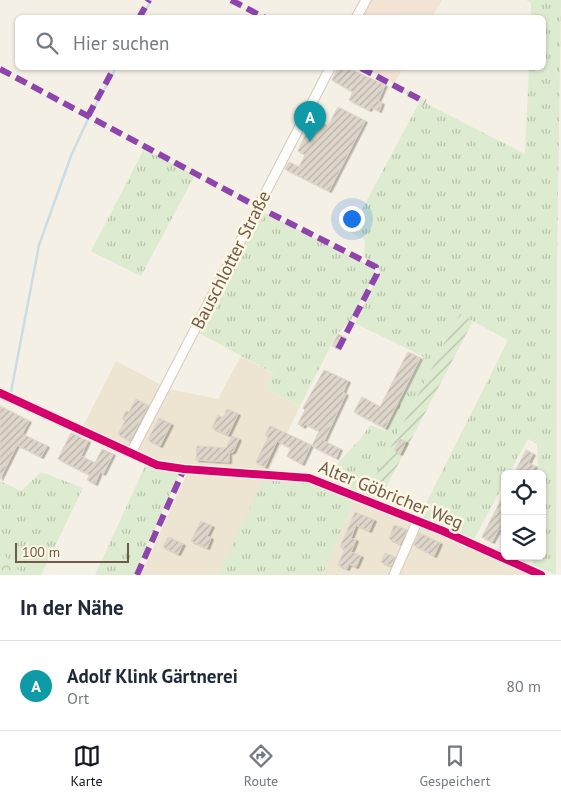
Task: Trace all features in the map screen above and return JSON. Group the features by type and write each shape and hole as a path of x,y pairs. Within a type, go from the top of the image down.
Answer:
{"street":[{"path":"358,15 366,0"},
{"name":"Bauschlotter Straße","path":"131,453 329,70"},
{"name":"Alter Göbricher Weg","path":"0,393 147,462 168,467 309,478 540,575"},
{"name":"Alter Göbricher Weg","path":"394,575 417,522"}],"shaded area":[{"path":"369,0 442,0 433,15 362,15"},
{"path":"370,70 402,70 394,84"},
{"path":"241,356 273,374 266,389 300,406 218,575 141,575 191,465 158,460 83,426 116,361 169,389 218,399"},
{"path":"354,502 423,527 528,575 322,575"}],"green space":[{"path":"526,0 561,0 557,265 556,575 533,565 533,560 546,560 546,470 538,470 537,444 528,439 511,470 501,470 501,489 474,539 419,517 508,340 460,314 366,495 327,478 370,425 385,431 424,357 355,323 380,272 378,266 364,257 365,240 350,232 420,101 392,86 394,84 421,97 429,105 525,154 529,70 546,70 546,15 531,15 531,3"},
{"path":"144,149 195,175 141,276 91,251"},
{"path":"261,211 367,264 373,268 375,275 351,320 337,334 300,406 266,389 273,373 197,332 258,213"},
{"path":"460,314 473,321 379,501 366,495"},
{"path":"146,464 178,472 179,475 134,575 95,575"},
{"path":"41,472 83,488 41,575 23,575 0,551 0,481 21,491"},
{"path":"263,479 309,482 354,502 322,575 218,575"},
{"path":"0,551 23,575 0,575"}],"building":[{"path":"337,70 351,70 385,85 378,101 382,103 379,111 371,107 369,110 349,100 353,92 332,80"},
{"path":"338,107 365,121 329,191 285,169 289,162 299,167 305,155 298,151 313,118 328,126"},
{"path":"338,334 344,337 338,348 332,346"},
{"path":"408,352 420,358 385,428 354,412 362,397 380,407"},
{"path":"324,370 348,381 343,392 346,394 324,441 340,449 336,458 312,446 319,431 305,424 303,427 298,424 305,410 303,408"},
{"path":"136,399 148,406 130,441 118,434 125,421 122,419 126,411 129,412"},
{"path":"0,406 29,421 22,434 47,446 41,457 17,445 0,479"},
{"path":"227,409 238,414 228,435 212,428 218,415 223,418"},
{"path":"159,418 171,424 160,446 148,440"},
{"path":"270,426 311,445 302,464 287,456 291,448 277,441 265,467 256,462 268,437 265,435"},
{"path":"71,433 88,441 81,456 95,463 102,449 113,454 103,474 100,472 95,484 87,480 90,475 58,459"},
{"path":"232,436 239,439 233,452 229,453 229,462 196,460 197,446 226,448"},
{"path":"400,439 406,442 400,454 394,450"},
{"path":"526,450 533,454 528,463 535,466 533,470 516,470"},
{"path":"501,500 501,530 499,529 492,542 482,537"},
{"path":"355,512 374,520 369,531 356,525 351,538 356,540 351,552 361,556 356,567 349,564 347,569 338,565 345,549 340,547"},
{"path":"201,521 212,526 207,536 211,538 207,548 191,541"},
{"path":"394,525 407,530 400,544 389,539"},
{"path":"419,533 440,543 434,556 414,545"},
{"path":"168,537 183,544 178,554 163,547"},
{"path":"385,553 395,557 391,566 381,562"}],"waterway":[{"path":"144,15 151,0"},
{"path":"90,115 115,70"},
{"path":"11,392 39,245 71,156 88,119"}],"marked path":[{"path":"141,15 149,0"},
{"path":"231,0 259,15"},
{"path":"0,69 258,207 376,267 377,274 336,353"},
{"path":"88,116 113,70"},
{"path":"365,70 425,102"},
{"path":"137,575 184,469"}],"cycle path":[{"path":"0,393 157,465 184,469 309,478 443,531 541,575"}],"place":[{"name":"Adolf Klink Gärtnerei","path":"310,142"}]}
